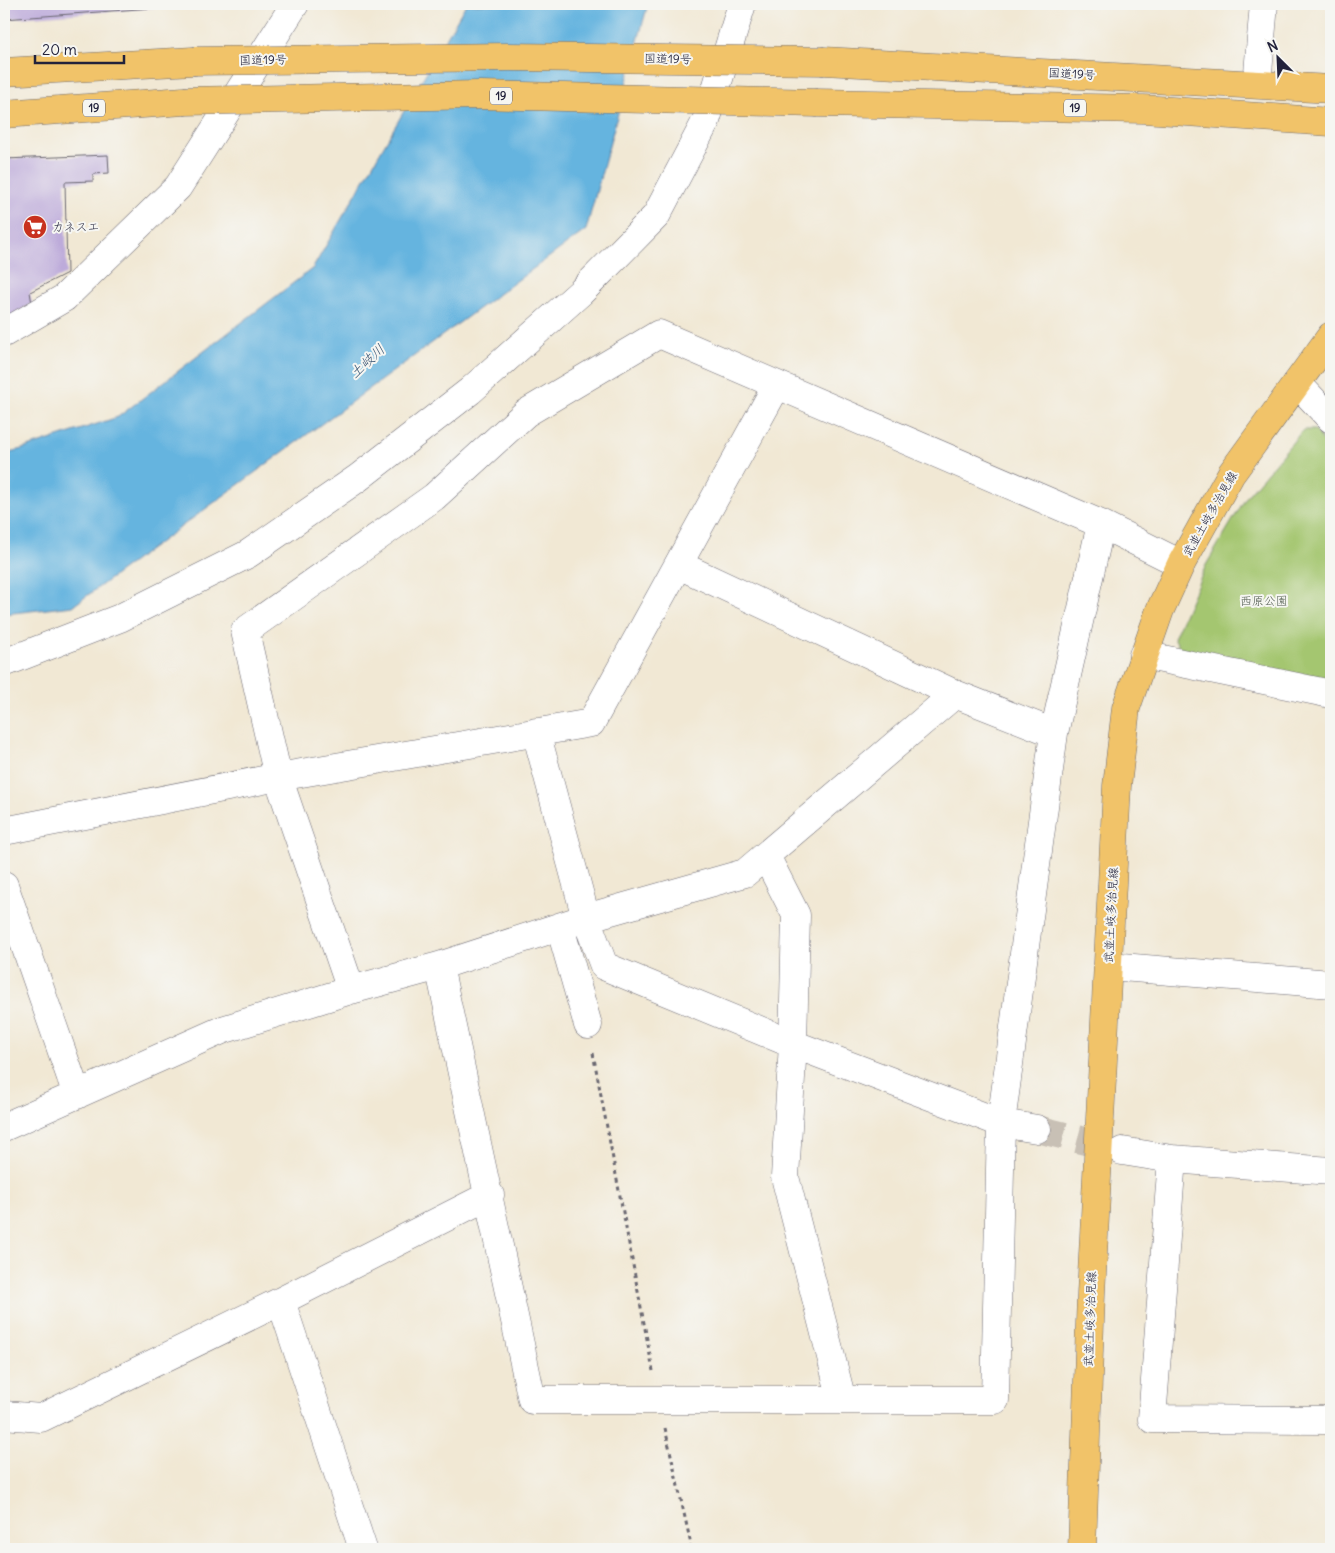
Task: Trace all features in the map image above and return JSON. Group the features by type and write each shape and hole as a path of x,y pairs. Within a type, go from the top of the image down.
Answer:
{"main road":[{"name":"国道19号","path":"4,72 193,61 509,57 824,61 1331,89"},
{"name":"19","path":"4,114 184,101 479,95 1143,110 1331,122"},
{"name":"武並土岐多治見線","path":"1082,1549 1091,1294 1108,966 1120,766 1126,708 1160,610 1181,564 1231,474 1331,336"}],"street":[{"path":"4,333 64,298 178,186 295,4"},
{"path":"4,663 120,618 248,554 358,478 470,391 581,292 656,216 706,121 742,4"},
{"path":"1257,84 1264,4"},
{"path":"350,990 278,777 245,631 434,498 526,413 659,334 1101,524 1181,564"},
{"path":"1297,384 1331,419"},
{"path":"4,831 278,777 591,723 777,385"},
{"path":"439,966 490,1196 532,1400 996,1400 1001,1123 1054,733 1101,524"},
{"path":"679,564 956,694 1054,733"},
{"path":"1143,655 1331,694"},
{"path":"4,1127 222,1030 350,990 439,966 586,918 744,873 956,694"},
{"path":"536,732 586,918 604,966 793,1044 1001,1123 1037,1129"},
{"path":"766,856 796,915 793,1044 785,1177 842,1400"},
{"path":"4,885 77,1095"},
{"path":"560,927 588,1025"},
{"path":"1108,966 1331,984"},
{"path":"1122,1151 1172,1159 1331,1171"},
{"path":"1172,1159 1152,1419 1331,1420"},
{"path":"4,1416 41,1418 490,1196"},
{"path":"281,1301 363,1549"}],"path":[{"path":"588,1025 658,1400 692,1549"}],"green space":[{"name":"西原公園","path":"1303,430 1315,430 1331,453 1331,683 1183,652 1174,638 1206,565 1247,496"}],"water":[{"name":"土岐川","path":"466,4 648,4 586,230 73,606 4,614 4,455 118,417 313,268"}],"building":[{"path":"4,4 179,4 179,6 4,19"},
{"name":"カネスエ","path":"108,155 109,173 93,174 93,181 65,182 67,273 30,292 32,304 4,320 4,159"}],"tunnel":[{"path":"1037,1129 1121,1150"}],"place":[{"name":"カネスエ","path":"35,227"}]}
